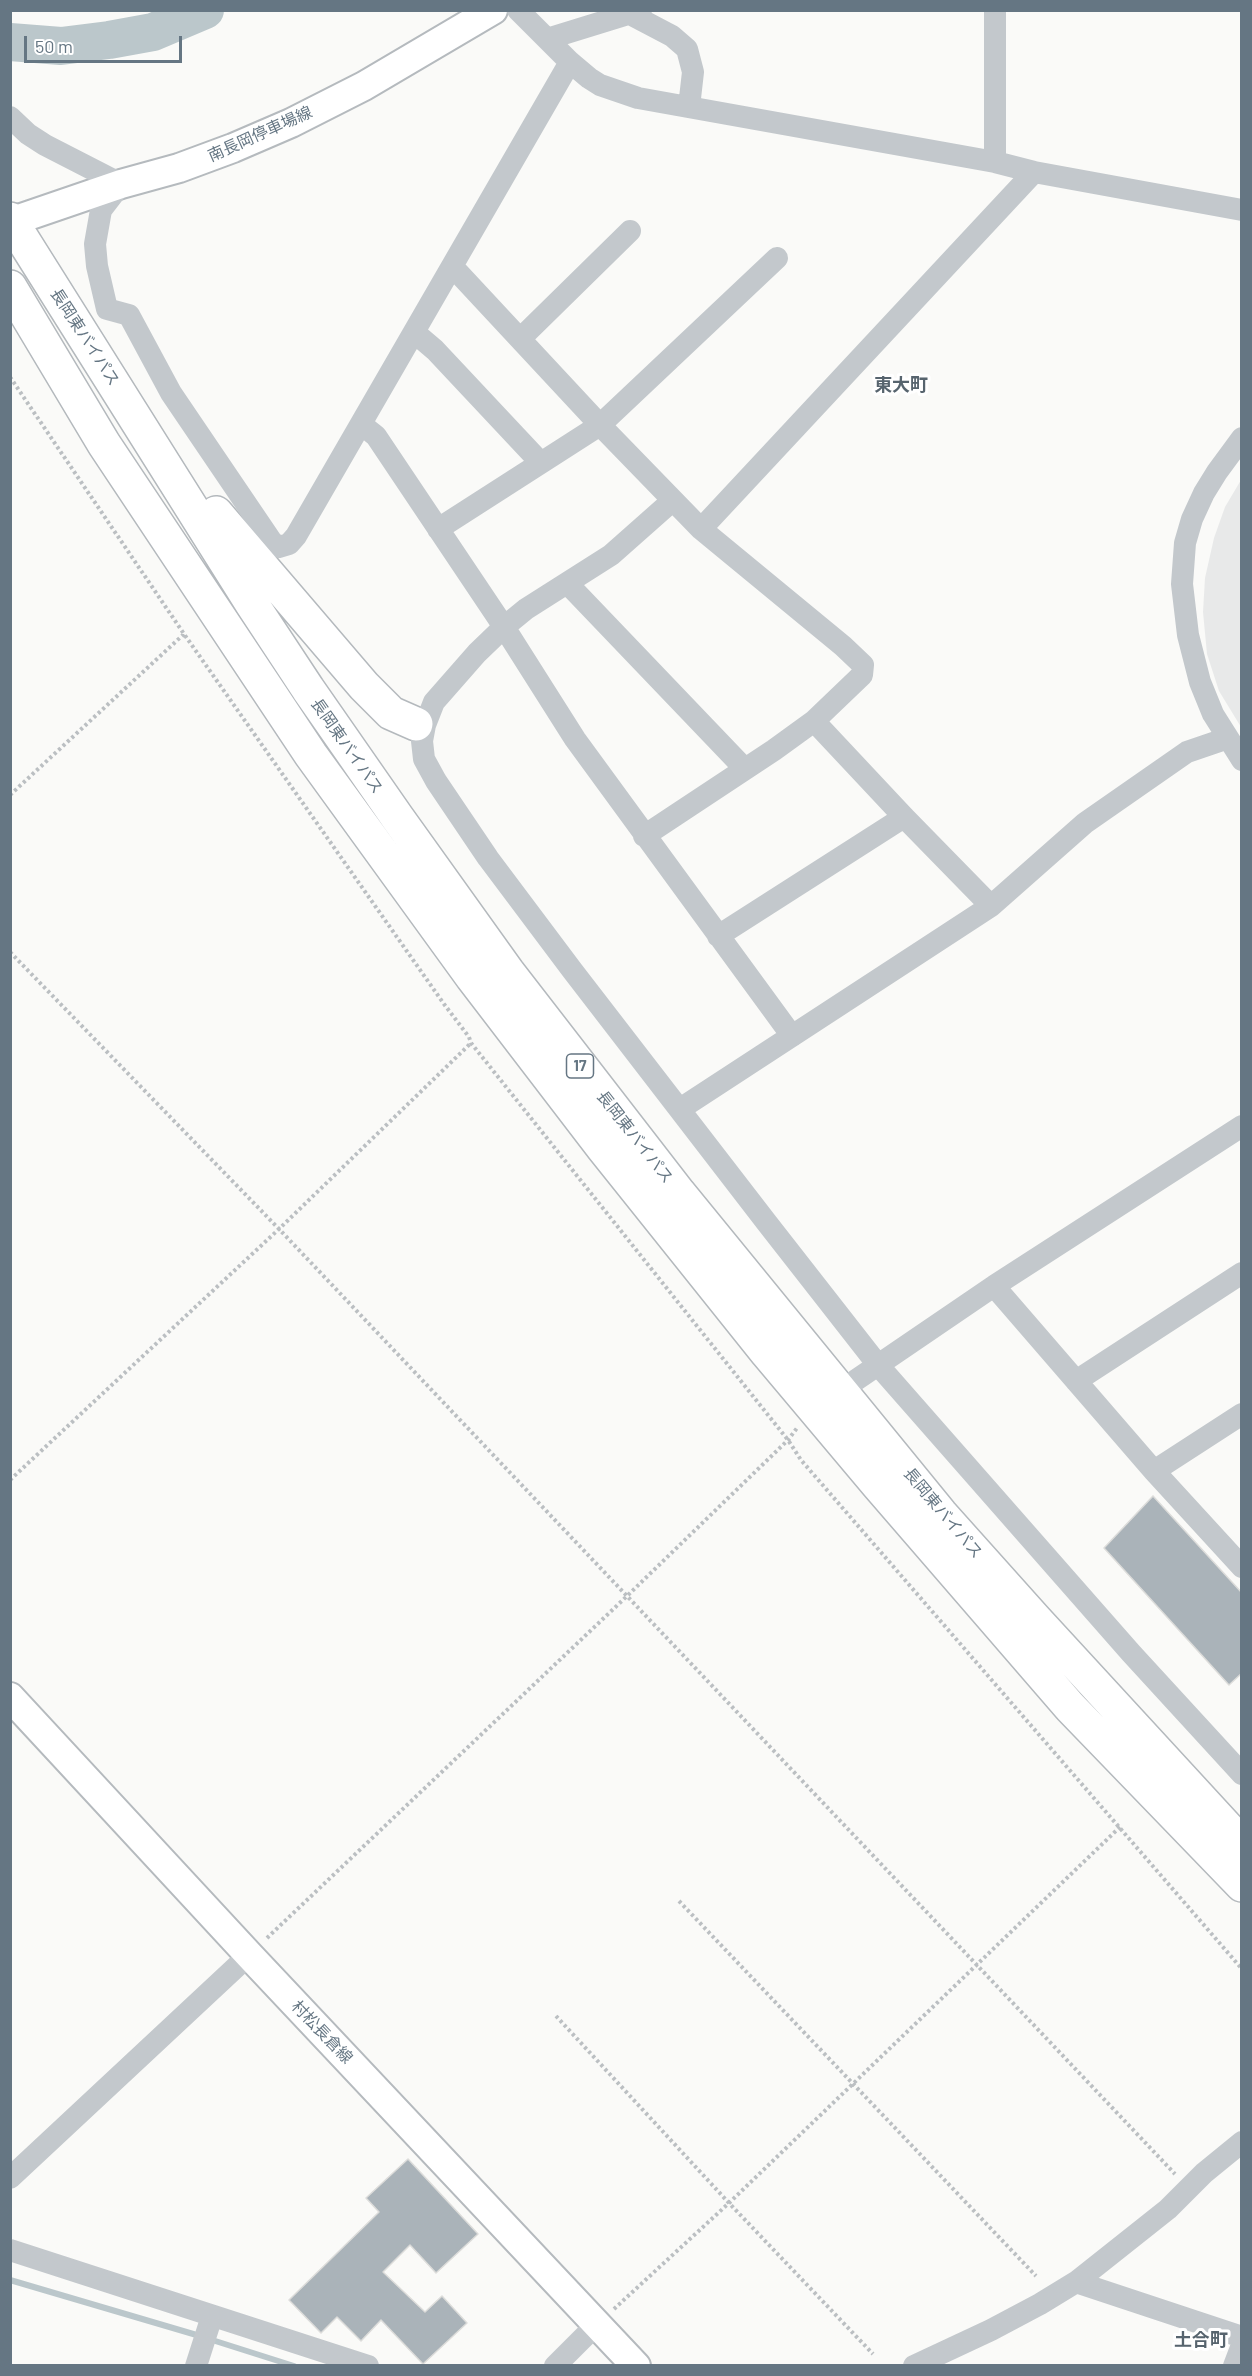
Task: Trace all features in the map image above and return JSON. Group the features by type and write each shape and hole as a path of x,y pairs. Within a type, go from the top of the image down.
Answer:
{"highway":[{"name":"長岡東バイパス","path":"11,221 252,604 314,698 508,972 622,1122 941,1514 1242,1844"},
{"name":"長岡東バイパス","path":"10,287 105,444 262,683 375,847 603,1148 767,1353 1070,1707 1242,1884"},
{"path":"136,417 254,560 364,686 391,713 420,724"},
{"path":"1070,1707 1242,1908"}],"main road":[{"name":"南長岡停車場線","path":"11,221 121,184 179,168 291,123 364,86 493,10"},
{"name":"村松長倉線","path":"10,1697 636,2366"}],"street":[{"path":"518,10 570,63 589,78 617,91 689,107 995,162 1034,172 1242,210"},
{"path":"995,10 995,162"},
{"path":"547,39 636,13 672,36 687,49 693,72 689,107"},
{"path":"65,306 107,309 129,315 171,393 272,542 279,547 289,544 296,536 415,333 570,63"},
{"path":"10,117 28,134 45,145 121,184 101,210 95,244 97,266 107,309"},
{"path":"701,529 1034,172"},
{"path":"520,339 630,231"},
{"path":"438,529 600,425 777,258"},
{"path":"452,266 672,501 701,529 863,665 862,675 814,722 644,836"},
{"path":"415,333 435,350 541,463"},
{"path":"361,424 376,436 504,627 546,695 644,836 792,1036"},
{"path":"1242,438 1204,493 1185,543 1182,584 1193,660 1213,714 1242,760"},
{"path":"672,501 610,555 526,609 477,653 434,702 420,724 424,759 436,781 488,858 572,970 766,1223 879,1365 1131,1653 1242,1774"},
{"path":"567,583 744,768"},
{"path":"814,722 991,906"},
{"path":"680,1109 991,906 1085,823 1186,752 1228,738"},
{"path":"718,936 904,818"},
{"path":"856,1380 994,1286 1242,1125"},
{"path":"1076,1380 1242,1273"},
{"path":"994,1286 1154,1471 1240,1563"},
{"path":"1154,1471 1242,1414"},
{"path":"10,2178 249,1955"},
{"path":"922,2364 1040,2304 1076,2282 1168,2209 1204,2173 1242,2142"},
{"path":"10,2250 368,2366"},
{"path":"1076,2282 1242,2337"},
{"path":"196,2366 212,2316"},
{"path":"555,2366 597,2324"},
{"path":"1234,2366 1242,2345"}],"path":[{"path":"10,377 184,634 444,1004 469,1036 471,1043 788,1440 801,1460 1242,1969"},
{"path":"10,795 184,634"},
{"path":"10,952 279,1229 1176,2176"},
{"path":"10,1480 279,1229 471,1043"},
{"path":"249,1955 626,1597 788,1440 800,1425"},
{"path":"597,2324 729,2203 1120,1827"},
{"path":"679,1901 1036,2276"},
{"path":"556,2016 873,2354"}],"shaded area":[{"path":"1241,480 1241,727 1219,691 1207,654 1203,612 1205,578 1214,538 1225,507"}],"building":[{"path":"1153,1496 1242,1593 1242,1673 1229,1685 1104,1548"},
{"path":"408,2159 478,2234 436,2273 410,2245 383,2272 425,2312 442,2296 467,2323 423,2364 381,2320 361,2341 337,2317 321,2333 289,2300 379,2212 366,2198"}],"waterway":[{"path":"10,42 61,46 109,40 153,32 205,10"},
{"path":"10,2280 200,2336"},
{"path":"209,2339 294,2366"}],"district":[{"name":"東大町","path":"901,385"},
{"name":"土合町","path":"1201,2340"}]}
